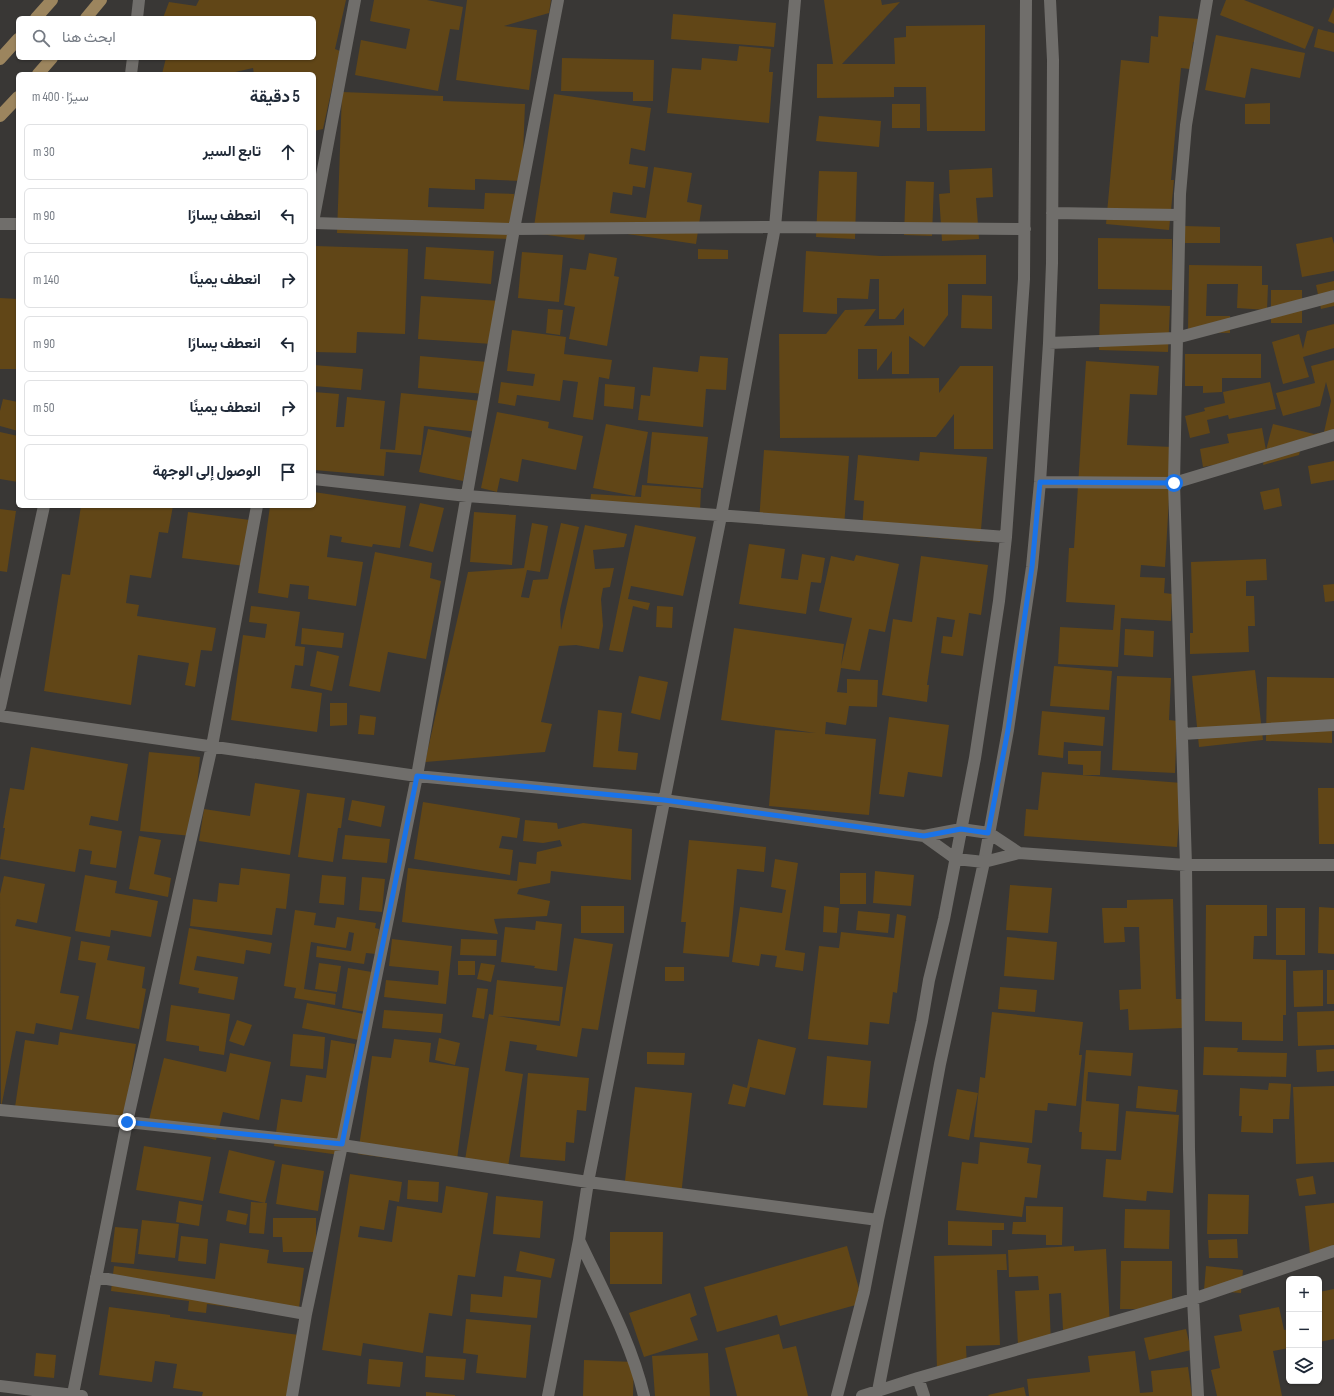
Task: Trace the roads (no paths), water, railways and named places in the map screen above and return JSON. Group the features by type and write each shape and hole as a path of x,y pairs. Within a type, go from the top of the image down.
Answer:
{"main road":[{"path":"38,16 52,0"},
{"path":"88,16 101,0"},
{"path":"0,59 16,41"},
{"path":"40,72 50,60"},
{"path":"0,116 16,99"}],"street":[{"path":"137,16 139,0"},
{"path":"316,206 355,0"},
{"path":"292,1396 306,1314 417,776 514,229 558,0"},
{"path":"548,1396 579,1240 588,1182 720,516 775,227 795,0"},
{"path":"837,1396 864,1292 878,1220 922,1021 929,980 944,919 975,758 999,601 1006,537 1024,279 1026,0"},
{"path":"878,1391 940,1064 984,862 988,833 1008,730 1032,567 1040,482 1049,343 1053,60 1050,0"},
{"path":"1198,1396 1189,1149 1186,865 1174,483 1180,194 1186,125 1207,0"},
{"path":"131,72 133,60"},
{"path":"1052,213 1179,215"},
{"path":"316,223 514,229 775,227 1025,229"},
{"path":"0,224 16,224"},
{"path":"1049,343 1176,338 1334,296"},
{"path":"1040,482 1174,483 1334,436"},
{"path":"316,479 467,496 1006,537"},
{"path":"0,707 44,508"},
{"path":"0,1386 78,1395 96,1277 127,1122 212,746 257,508"},
{"path":"0,716 417,776 664,800 924,836 961,829 988,833 1018,853"},
{"path":"1182,734 1334,725"},
{"path":"924,836 956,859 984,862 1018,853 1186,865 1334,865"},
{"path":"0,1110 342,1144 588,1182 878,1220"},
{"path":"579,1240 618,1321 641,1381 644,1396"},
{"path":"862,1396 918,1378 1194,1299 1334,1251"},
{"path":"96,1277 306,1314"},
{"path":"918,1378 924,1396"}]}
